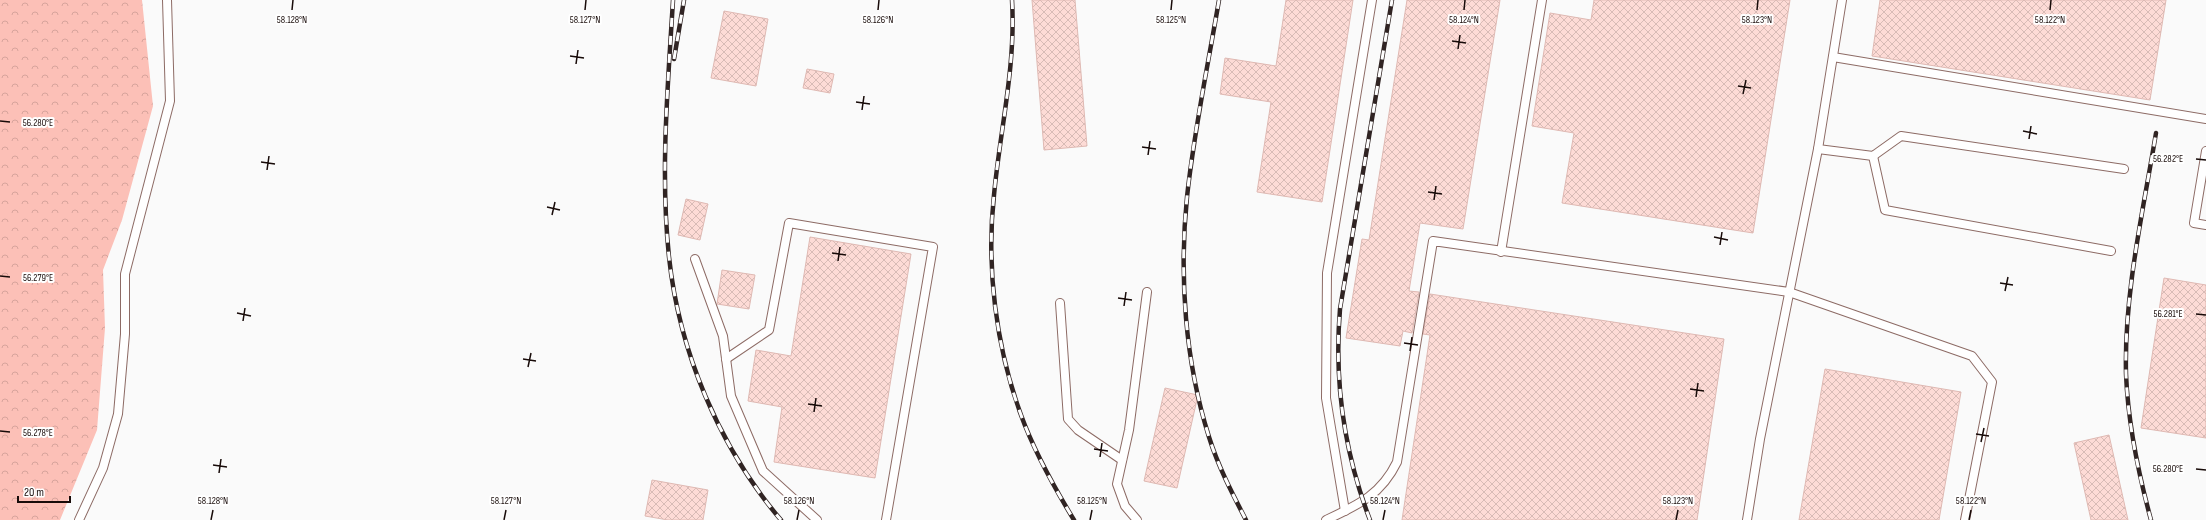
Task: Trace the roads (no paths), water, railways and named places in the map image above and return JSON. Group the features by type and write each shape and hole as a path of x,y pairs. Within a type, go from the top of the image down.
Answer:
{"lane":[{"path":"79,520 103,468 118,414 125,334 125,274 170,101 167,0"},
{"path":"1345,511 1326,398 1327,273 1372,0"},
{"path":"1501,252 1542,0"},
{"path":"1747,520 1760,439 1818,149 1842,0"},
{"path":"1832,57 2206,119"},
{"path":"1818,149 1872,156 1901,136 2124,169"},
{"path":"2206,151 2194,223 2206,225"},
{"path":"1872,156 1885,210 2111,251"},
{"path":"726,359 769,330 789,223 933,248 886,520"},
{"path":"1326,520 1363,502 1384,485 1397,462 1434,241 1501,252 1789,292 1972,356 1992,382 1965,520"},
{"path":"695,259 723,336 731,396 763,471 817,520"},
{"path":"1137,520 1124,506 1117,484 1129,430 1147,292"},
{"path":"1060,303 1068,419 1078,430 1122,460"}],"railway":[{"path":"673,0 667,96 665,193 666,225 674,292 692,362 721,429 759,492 781,520"},
{"path":"674,59 684,0"},
{"path":"1012,0 1013,25 1010,74 994,195 992,222 991,250 995,306 1005,362 1021,415 1045,469 1074,520"},
{"path":"1219,0 1197,123 1190,172 1185,227 1184,288 1189,348 1201,408 1209,437 1217,458 1246,520"},
{"path":"1370,520 1354,468 1343,416 1338,363 1338,336 1340,309 1392,0"},
{"path":"2151,520 2131,430 2127,393 2126,344 2135,253 2156,133"}]}
